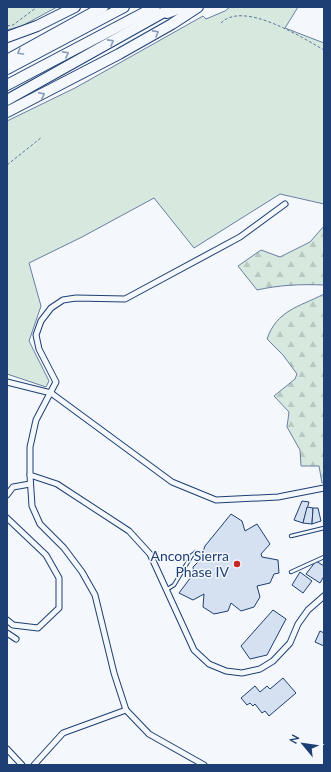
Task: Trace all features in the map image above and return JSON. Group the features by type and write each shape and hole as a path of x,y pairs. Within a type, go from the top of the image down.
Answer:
{"highway":[{"path":"7,37 37,26 75,7"},
{"path":"10,65 103,7"},
{"path":"10,65 124,7"},
{"path":"7,85 158,11 173,7"},
{"path":"7,100 158,11 183,7"},
{"path":"7,112 126,50 172,24 198,7"}],"street":[{"path":"204,765 150,734 126,710 114,673 95,595 82,572 64,548 40,524 32,506 30,484 30,447 36,420 56,382 39,349 36,335 41,321 51,308 63,300 76,298 125,300 240,237 285,204"},
{"path":"7,382 51,393 172,482 216,500 278,497 324,488"},
{"path":"30,476 57,484 129,531 150,554 194,650 210,664 226,671 242,673 260,669 273,661 290,643 298,624 308,610 324,596"},
{"path":"7,495 13,487 30,484"},
{"path":"7,518 46,555 59,578 59,608 38,628 14,625 7,620"},
{"path":"7,633 16,639"},
{"path":"34,765 63,733 126,710"},
{"path":"7,749 22,765"}],"lane":[{"path":"291,536 324,528"},
{"path":"166,590 174,585 192,554 196,552 201,553"},
{"path":"291,572 324,556"}],"path":[{"path":"7,26 13,25 37,7"},
{"path":"221,23 226,18 235,16 258,18 280,25 324,50"},
{"path":"7,164 42,137"}],"green space":[{"path":"7,7 57,7 22,26 7,30"},
{"path":"230,7 298,7 285,28 324,43 324,204 280,194 194,248 154,198 82,237 29,263 41,306 29,341 49,381 46,387 7,374 7,121 75,88 203,16 206,19 225,11"},
{"path":"324,226 324,285 290,285 257,290 238,266 261,250 280,257 310,242"},
{"path":"324,294 324,482 322,483 319,466 301,466 300,450 287,427 289,412 274,396 295,379 297,374 283,355 267,339 271,329 283,315 290,310"}],"building":[{"path":"302,501 309,502 303,523 294,520"},
{"path":"307,507 313,508 312,524 303,523"},
{"path":"313,508 318,508 321,521 312,524"},
{"name":"Ancon Sierra Phase IV","path":"231,514 242,521 245,531 257,524 270,544 261,554 262,557 278,560 279,573 274,574 270,583 257,586 260,597 254,607 241,611 231,603 228,611 214,614 203,607 204,594 193,600 179,593 194,573 193,567 200,560 205,546"},
{"path":"316,561 324,566 324,576 320,583 306,574"},
{"path":"300,572 312,581 303,593 292,585"},
{"path":"273,610 286,619 267,655 250,659 241,646"},
{"path":"320,631 324,633 324,646 315,642"},
{"path":"283,678 296,693 269,716 265,711 262,713 255,704 253,706 250,703 247,705 241,698 255,686 260,692 267,686 270,689"}],"place":[{"name":"Ancon Sierra Phase IV","path":"237,564"}]}
